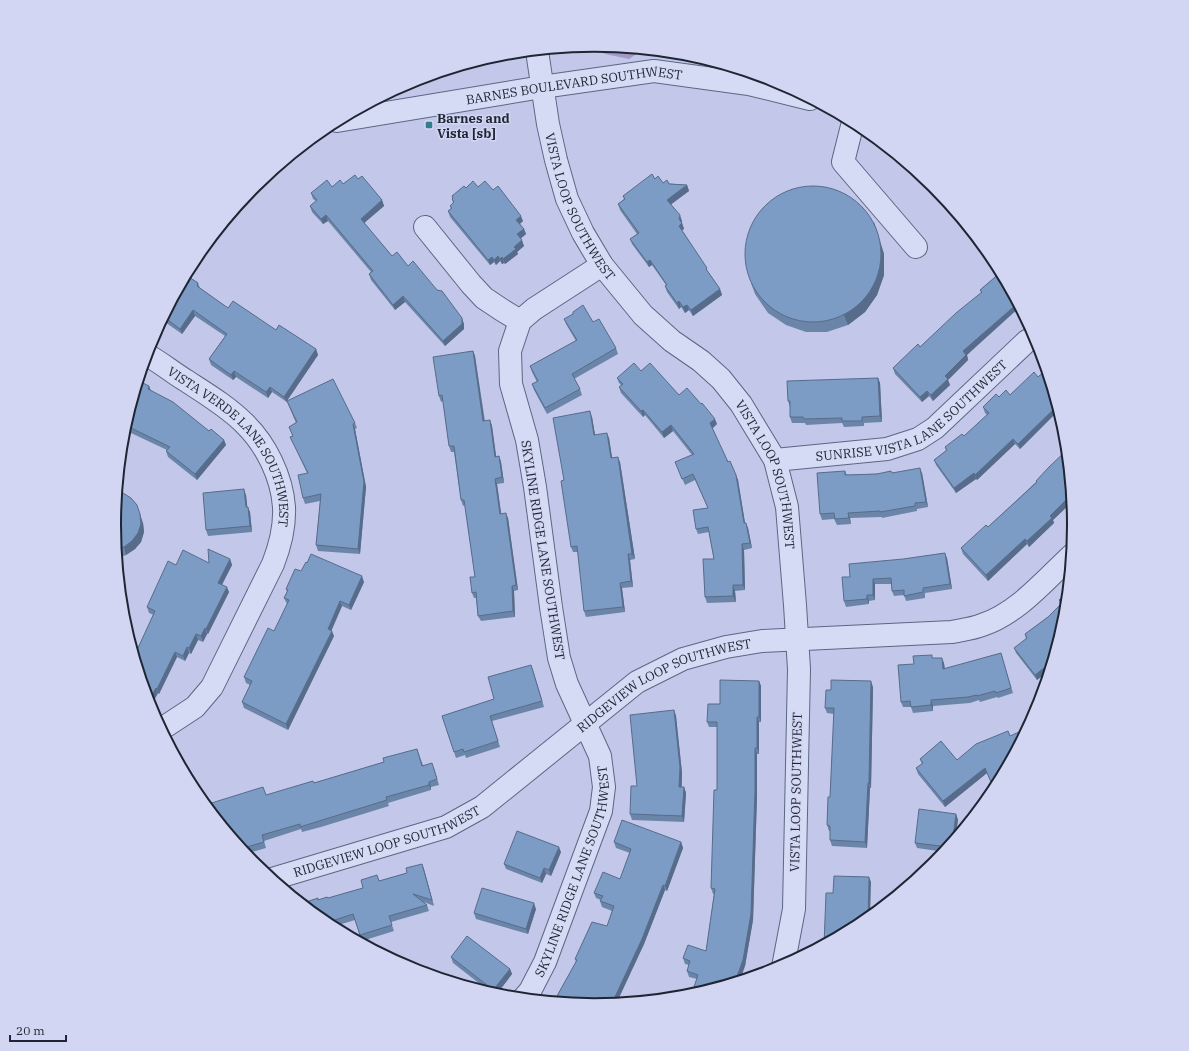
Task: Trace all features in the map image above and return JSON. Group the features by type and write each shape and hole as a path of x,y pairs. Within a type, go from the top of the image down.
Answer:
{"street":[{"name":"VISTA LOOP SOUTHWEST","path":"538,56 556,160 567,199 583,232 602,265 643,315 672,341 701,361 721,379 741,404 775,460 787,507 799,669 794,910 785,959"},
{"name":"BARNES BOULEVARD SOUTHWEST","path":"353,118 542,87 654,71 749,84 788,94"},
{"path":"852,128 843,162 916,246"},
{"path":"425,227 484,298 520,321 534,309 602,265"},
{"name":"SKYLINE RIDGE LANE SOUTHWEST","path":"520,321 510,351 511,384 527,440 559,658 567,684 600,756 604,787 601,811 545,962 527,994"},
{"name":"SUNRISE VISTA LANE SOUTHWEST","path":"775,460 887,449 918,439 935,428 1030,339"},
{"name":"VISTA VERDE LANE SOUTHWEST","path":"152,358 212,397 244,423 257,438 266,452 275,471 284,507 280,546 273,564 212,688 195,707 166,726"},
{"name":"RIDGEVIEW LOOP SOUTHWEST","path":"278,877 446,827 482,806 637,682 683,659 726,647 762,641 952,632 982,626 1007,614 1067,560"}],"shaded area":[{"path":"603,52 636,54 629,59"}],"building":[{"path":"652,174 655,179 658,176 663,183 667,180 669,184 687,185 667,200 680,215 679,219 682,223 679,226 720,289 691,310 687,305 683,307 679,301 677,303 650,260 647,262 630,239 639,233 618,204 625,199 623,196"},
{"path":"355,175 358,179 362,176 382,200 361,219 392,256 397,252 408,266 413,261 437,290 442,291 462,318 462,324 443,341 403,296 393,305 369,274 373,271 326,215 321,219 310,206 317,200 311,193 327,180 332,187 340,180 343,184"},
{"path":"473,181 478,187 485,181 493,190 498,186 521,216 516,220 524,229 517,234 522,240 514,247 516,249 503,259 502,257 500,259 498,256 494,260 492,257 488,260 448,211 452,208 450,206 454,202 452,196 464,186 466,188"},
{"path":"813,186 839,191 861,206 876,228 881,254 876,280 861,302 839,317 813,322 787,317 765,302 750,280 745,254 750,228 765,206 787,191"},
{"path":"997,276 1014,306 963,351 966,355 945,376 948,379 931,395 927,391 920,397 893,368 918,344 920,347 956,313 982,292 980,290"},
{"path":"191,278 198,283 197,286 228,308 233,301 276,330 279,325 316,349 284,397 270,387 266,392 234,371 231,375 209,359 227,334 193,310 180,329 168,320"},
{"path":"583,305 593,322 599,319 616,348 572,374 580,389 545,408 532,384 538,381 530,366 577,340 564,319 573,314 573,312"},
{"path":"473,351 483,421 490,420 495,457 499,456 502,477 495,479 500,514 506,513 516,585 512,586 513,611 478,616 476,592 472,593 470,577 475,577 464,500 461,500 454,446 449,446 442,395 439,396 433,357"},
{"path":"634,363 641,371 650,363 679,395 687,388 715,419 710,423 728,462 730,461 736,475 744,523 746,523 750,543 742,544 743,585 733,585 733,596 705,597 703,559 714,559 708,527 696,529 693,510 708,508 693,474 682,479 675,462 694,454 671,425 662,432 643,410 641,411 619,387 623,384 617,378"},
{"path":"1034,372 1038,377 1043,373 1053,409 1018,444 1013,439 975,475 974,473 954,488 934,460 947,450 945,447 962,434 964,436 989,413 983,407 996,394 999,397 1006,390 1010,395"},
{"path":"878,378 880,416 862,417 862,421 842,421 842,418 804,419 803,417 790,417 790,401 788,401 787,381"},
{"path":"333,379 355,423 353,424 364,482 358,549 316,545 321,494 303,498 298,475 308,473 290,437 293,436 289,427 297,422 287,401"},
{"path":"143,383 149,386 148,389 173,402 209,431 211,429 224,440 195,474 166,451 170,447 131,428"},
{"path":"590,411 594,435 607,433 611,458 618,457 632,554 628,554 631,581 620,583 623,607 584,611 577,546 571,547 561,481 564,480 553,418"},
{"path":"1062,454 1067,499 1050,516 1052,518 1027,541 1025,539 986,575 961,548 986,525 988,527 1037,482 1036,481"},
{"path":"920,468 926,502 915,503 915,506 880,512 848,513 849,518 835,519 834,513 820,514 817,473 845,471 845,475 877,474"},
{"path":"244,489 250,526 206,530 203,493"},
{"path":"122,493 131,498 137,505 141,524 138,533 132,541 122,548"},
{"path":"208,549 230,559 218,583 227,587 206,629 205,628 201,636 196,634 183,656 175,652 157,689 156,688 152,695 137,648 138,648 155,611 147,607 168,561 176,565 183,550 209,563"},
{"path":"945,553 950,584 923,588 923,592 904,596 904,590 892,591 891,578 873,579 873,595 867,595 867,599 844,601 842,577 850,577 849,564"},
{"path":"311,554 362,576 349,605 340,601 328,629 332,631 286,724 242,702 252,681 244,677 268,628 274,631 289,600 284,598 288,590 286,589 295,569 301,571"},
{"path":"1061,604 1047,666 1035,675 1014,648 1027,638 1025,634 1048,617"},
{"path":"1001,653 1011,688 996,693 995,691 977,696 931,700 931,705 911,707 910,701 901,702 898,665 914,664 913,656 932,655 932,658 942,658 943,669"},
{"path":"531,665 542,701 490,716 498,741 464,752 463,749 454,752 442,716 494,699 488,677"},
{"path":"720,680 759,681 759,717 757,717 757,748 755,748 751,914 743,960 737,977 694,988 698,975 687,971 690,961 683,958 688,945 706,951 715,889 711,888 714,790 717,790 717,722 707,722 708,704 720,704"},
{"path":"831,680 871,681 869,783 865,842 830,840 830,826 827,825 828,797 830,797 834,708 825,708 826,690 831,690"},
{"path":"674,710 680,767 679,787 684,787 682,816 630,814 631,786 637,786 630,715"},
{"path":"1008,731 1010,736 1019,732 1020,734 1005,762 992,783 985,768 943,801 916,768 923,763 920,759 941,741 957,760 976,744"},
{"path":"417,749 422,766 432,763 437,779 429,782 429,785 386,797 387,800 300,827 300,824 262,835 264,842 247,847 211,803 263,787 266,795 313,781 314,783 384,762 383,758"},
{"path":"919,809 956,814 953,834 942,846 915,843"},
{"path":"622,820 681,842 665,886 663,885 642,939 614,998 560,998 557,996 577,960 575,959 592,922 607,926 614,906 600,901 603,896 594,893 603,872 620,879 631,849 614,842"},
{"path":"517,831 559,847 549,870 544,868 540,878 504,864"},
{"path":"422,864 432,900 413,894 427,905 389,916 392,925 360,935 353,914 333,921 307,902 318,898 318,900 328,898 363,888 361,880 377,875 379,881 407,873 406,868"},
{"path":"834,876 869,877 868,912 824,940 826,893 833,893"},
{"path":"482,888 534,903 526,929 474,913"},
{"path":"467,936 510,969 495,988 487,985 451,957"}],"place":[{"name":"Barnes and Vista [sb]","path":"429,125"}]}
